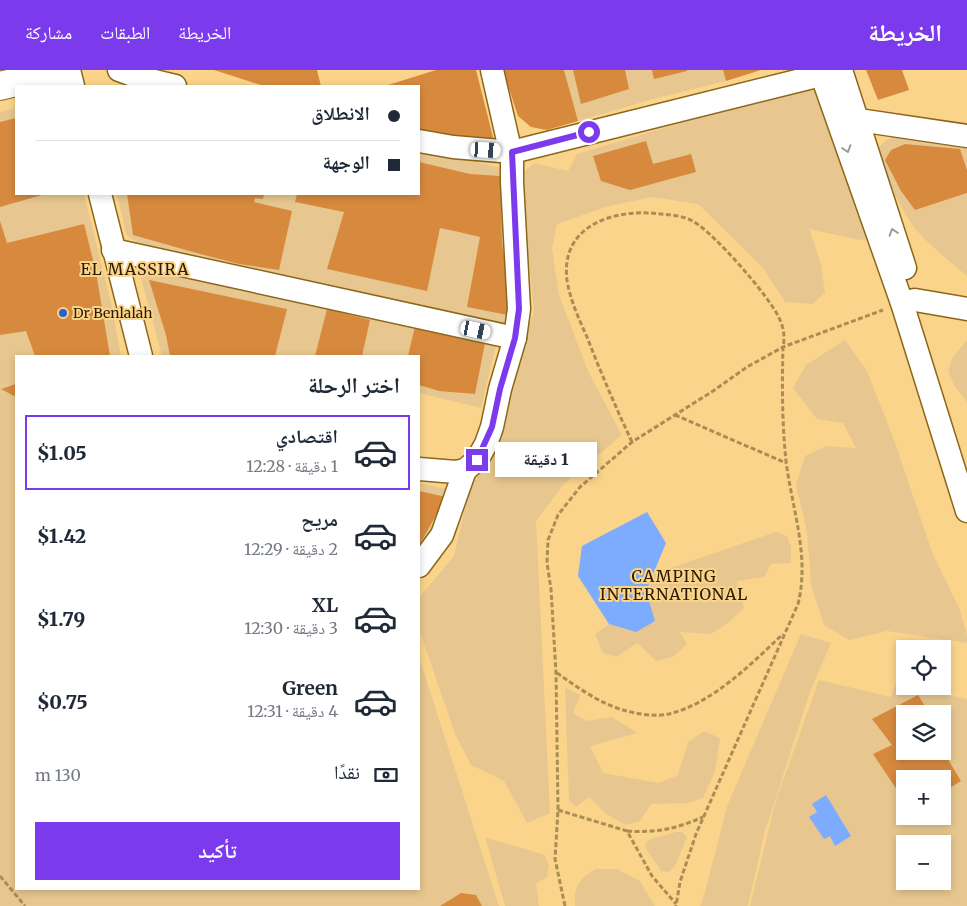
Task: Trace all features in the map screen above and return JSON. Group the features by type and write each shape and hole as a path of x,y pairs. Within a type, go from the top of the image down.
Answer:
{"street":[{"path":"0,86 68,70 73,85"},
{"path":"119,70 171,85"},
{"path":"420,469 456,472 466,470 473,465 486,444 492,427 500,389 515,338 519,309 512,152 492,70"},
{"path":"420,141 453,147 512,152 831,71 909,301 967,462"},
{"path":"847,118 967,136"},
{"path":"100,195 141,355"},
{"path":"113,250 515,338"},
{"path":"909,301 967,309"},
{"path":"909,301 967,511"},
{"path":"420,565 442,536 466,470"}],"path":[{"path":"632,442 570,298 566,265 571,245 588,227 614,215 632,212 667,214 694,221 710,234 768,300 779,318 785,338 783,347 782,415 786,462 803,567 802,586 798,604 687,858 676,905"},
{"path":"564,906 555,859 558,810 556,673 551,589 547,563 548,540 558,515 580,487 632,442 748,367 783,347 909,301"},
{"path":"675,415 786,462"},
{"path":"556,673 586,692 622,710 644,715 667,714 695,704 720,688 755,661 785,632"},
{"path":"558,810 627,831 652,832 704,817"},
{"path":"627,831 652,876 676,905"},
{"path":"0,876 25,906"}],"shaded area":[{"path":"564,70 723,70 726,81 653,99 578,121"},
{"path":"798,88 814,91 822,101 867,239 859,240 809,229 821,264 825,293 812,304 785,302 763,268 698,204 652,197 606,207 557,224 552,248 559,295 588,371 622,435 564,484 536,521 550,813 527,823 504,781 471,765 455,734 420,632 420,597 454,556 469,490 498,440 518,358 534,312 521,175 534,163 568,171 577,154"},
{"path":"15,108 15,195 84,195 112,307 121,355 15,355 15,890 420,890 420,660 499,906 0,906 0,112"},
{"path":"895,136 967,144 967,276 918,232 895,194 879,160 878,150 886,140"},
{"path":"420,150 499,167 503,173 509,329 150,249 128,237 117,195 420,195"},
{"path":"156,268 497,341 481,408 420,393 420,355 162,355 141,278"},
{"path":"845,340 867,371 894,440 932,552 960,610 967,635 967,643 887,631 849,640 824,625 811,585 807,532 796,485 805,456 826,446 856,448 843,423 817,419 793,388 806,365"},
{"path":"967,340 967,402 954,385 948,371 953,357"},
{"path":"420,483 448,489 451,493 420,555"},
{"path":"776,532 787,536 791,547 791,563 771,564 764,577 737,581 744,608 728,623 711,634 680,632 687,644 673,657 656,661 637,643 616,657 603,653 595,634 609,624 636,632 646,591 653,574"},
{"path":"801,634 831,643 811,689 764,834 748,906 700,906 727,806"},
{"path":"819,680 891,697 896,684 896,695 948,695 967,699 967,906 750,906 776,800"},
{"path":"565,688 580,695 573,713 587,721 612,717 637,733 590,746 603,773 659,783 678,775 688,742 704,731 720,738 715,772 703,798 688,803 651,804 640,821 626,825 606,814 589,797 576,807 569,800"},
{"path":"682,832 687,837 675,866 669,872 661,871 645,847 646,843 651,839"},
{"path":"485,837 544,855 549,865 547,877 536,884 539,906 505,906"},
{"path":"596,869 617,869 640,881 655,906 575,906 575,893 579,883"}],"water":[{"path":"647,512 666,543 646,591 655,621 636,632 609,624 578,576 582,546"},
{"path":"826,795 851,836 835,846 830,836 824,839 809,817 817,812 812,804"}],"building":[{"path":"214,70 317,70 321,85 261,85"},
{"path":"436,70 476,70 494,141 420,132 420,85 388,85"},
{"path":"503,70 564,70 578,121 547,130 531,127 518,116"},
{"path":"573,70 625,70 629,89 581,104"},
{"path":"652,70 687,70 687,71 654,79"},
{"path":"723,70 761,70 726,81"},
{"path":"866,70 902,70 909,90 878,100"},
{"path":"15,118 15,195 42,195 0,207 0,122"},
{"path":"646,141 653,164 691,154 696,172 630,190 601,181 593,156"},
{"path":"905,144 960,149 967,170 967,193 915,210 901,191 885,160 891,150"},
{"path":"420,162 470,174 500,176 502,243 513,316 467,307 480,237 440,228 427,291 327,269 344,212 295,202 297,195 420,195"},
{"path":"127,195 264,195 263,199 255,198 254,202 292,211 279,270 239,264 133,235"},
{"path":"0,221 7,243 84,224 96,272 110,355 35,355 26,331 0,335"},
{"path":"149,280 287,309 275,355 170,355 166,335"},
{"path":"327,309 370,320 362,355 315,355"},
{"path":"415,326 485,343 475,394 439,391 420,385 420,355 408,355"},
{"path":"15,384 15,396 1,389"},
{"path":"420,491 446,497 420,544"},
{"path":"918,695 924,705 899,705"},
{"path":"896,706 896,760 948,760 961,781 951,787 951,770 896,770 896,788 873,754 892,745 872,719"},
{"path":"461,893 476,895 482,906 440,906"}],"place":[{"name":"Dr Benlalah","path":"63,313"}],"district":[{"name":"EL MASSIRA","path":"135,269"},
{"name":"CAMPING INTERNATIONAL","path":"674,585"}],"route":[{"path":"477,460 486,444 492,427 500,389 515,338 519,309 512,152 589,132"}]}
